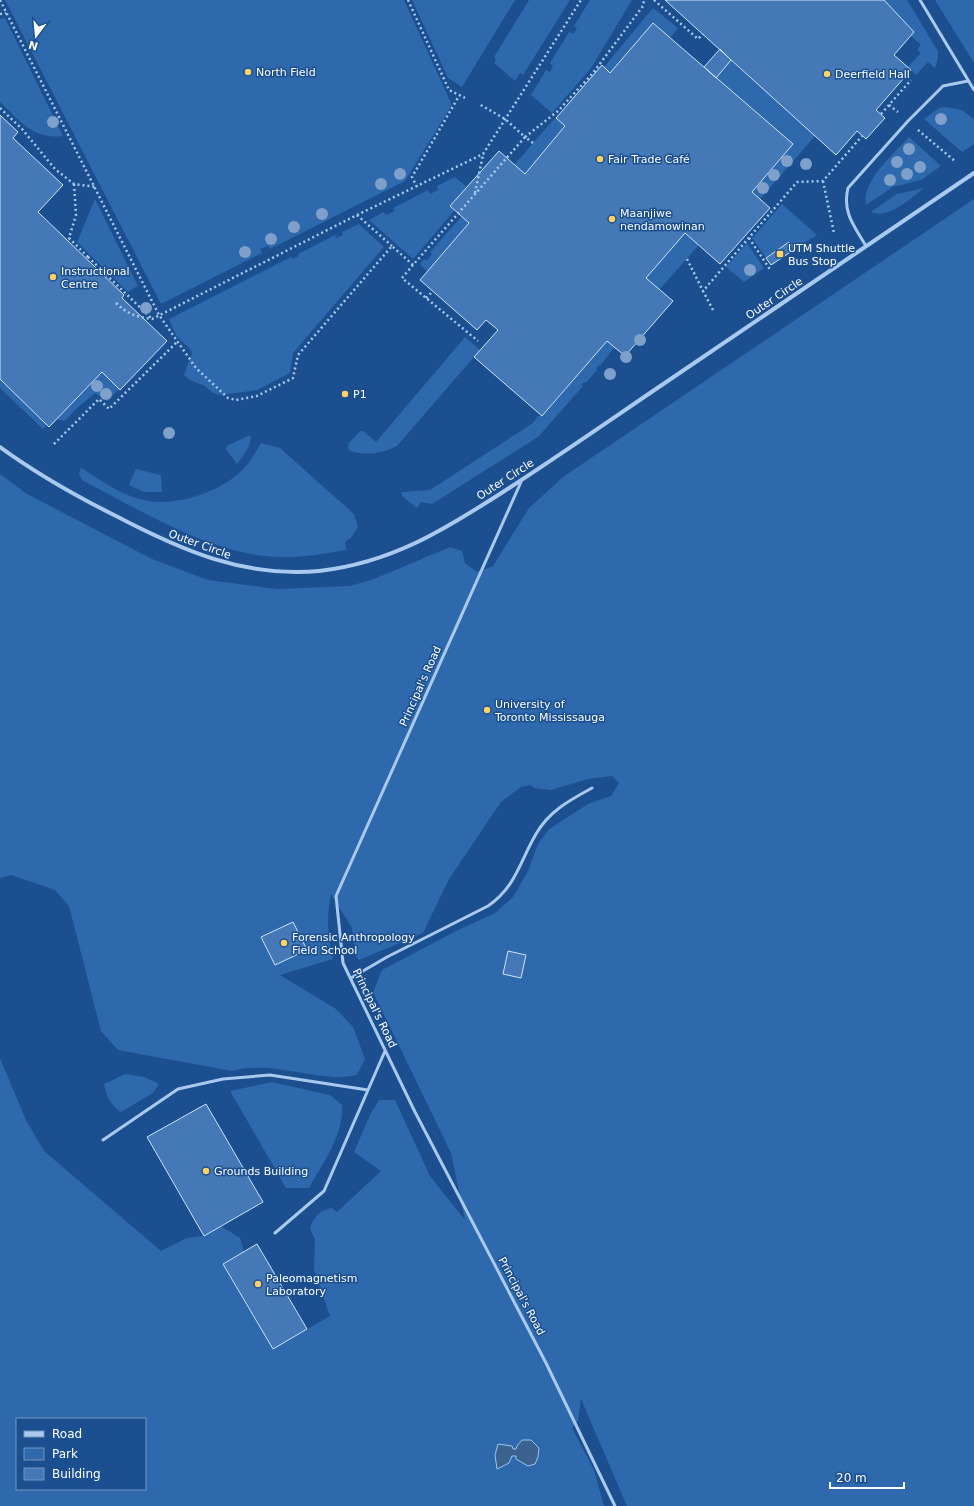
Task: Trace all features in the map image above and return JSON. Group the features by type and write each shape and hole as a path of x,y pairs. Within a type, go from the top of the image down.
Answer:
{"street":[{"name":"Outer Circle","path":"0,447 88,501 162,540 201,556 232,565 272,570 317,571 361,564 405,548 442,530 521,480 974,173"}],"lane":[{"path":"920,0 974,90"},
{"path":"866,246 847,211 845,200 848,188 908,121 943,86 968,80"},
{"name":"Principal's Road","path":"521,480 336,896 343,964 418,1119 546,1363 615,1506"},
{"path":"350,978 387,956 488,906 500,898 516,876 536,833 550,815 562,804 592,788"},
{"path":"275,1233 324,1191 385,1051"},
{"path":"103,1140 178,1089 223,1079 270,1075 368,1090"}],"path":[{"path":"0,0 96,187 159,315 196,368 228,398 236,400 258,396 293,378 298,355 392,246"},
{"path":"408,0 449,90 465,98"},
{"path":"475,194 483,154 581,0"},
{"path":"478,342 402,278 525,137 558,111 593,73 643,6 644,0"},
{"path":"654,0 698,39 703,34"},
{"path":"0,14 6,13"},
{"path":"881,114 911,80"},
{"path":"416,187 412,177 460,96"},
{"path":"479,104 505,119 533,143"},
{"path":"889,105 956,162"},
{"path":"0,108 22,129 55,169 74,184 96,187"},
{"path":"703,291 797,182 823,181 862,136"},
{"path":"116,303 125,311 138,317 152,319 357,215 483,154"},
{"path":"823,181 834,233"},
{"path":"74,184 76,215 69,238 87,258 152,319"},
{"path":"357,215 413,265"},
{"path":"749,238 771,271"},
{"path":"687,259 713,310"},
{"path":"426,298 433,291"},
{"path":"54,444 99,400 109,410 177,342"}],"green space":[{"path":"5,0 404,0 452,105 405,181 270,249 268,246 260,249 262,253 161,304"},
{"path":"412,0 515,0 462,87 448,78"},
{"path":"529,0 570,0 523,75 520,73 515,81 494,63 496,59 494,57"},
{"path":"590,0 632,0 591,68 552,113 531,95 546,70 550,72 553,66 550,63 569,32 573,34 577,28 574,26"},
{"path":"884,0 907,0 938,51 938,58 935,68 928,62 916,75 908,67 921,53 917,50 921,45 911,36 914,32"},
{"path":"935,0 974,0 974,63"},
{"path":"653,8 678,28 670,38 653,23 610,73 604,67"},
{"path":"5,18 63,136 43,135 35,132 21,122 0,102 0,19"},
{"path":"731,60 815,136 760,199 752,192 716,78"},
{"path":"946,107 962,110 974,119 974,144 962,152 924,119 939,108"},
{"path":"555,118 565,126 525,174 514,165"},
{"path":"909,137 941,166 921,180 893,187 866,205 868,187 873,177"},
{"path":"455,177 467,187 450,206 455,210 413,259 369,220 384,212 386,215 395,211 393,208 428,190 430,194 438,190 437,186"},
{"path":"924,188 892,211 878,214 871,212 897,194"},
{"path":"95,199 138,286 128,292 77,242"},
{"name":"University of Toronto Mississauga","path":"974,199 974,1506 627,1506 581,1399 578,1421 572,1428 594,1470 604,1506 0,1506 0,1058 26,1120 44,1151 161,1251 187,1238 204,1236 221,1226 240,1238 244,1251 223,1264 273,1349 330,1316 314,1270 315,1239 310,1229 313,1221 321,1212 332,1208 337,1212 381,1171 354,1152 370,1115 379,1100 395,1100 430,1176 465,1220 451,1153 373,992 382,970 456,931 495,913 513,897 528,871 538,844 549,829 588,804 611,796 619,783 612,776 588,779 551,790 534,788 531,785 521,787 501,802 449,879 423,933 359,960 355,954 352,928 331,894 328,911 328,927 333,959 280,975 336,1009 353,1027 365,1059 357,1075 342,1077 321,1076 270,1068 232,1071 118,1050 101,1031 69,906 55,890 11,875 0,878 0,474 27,494 152,559 208,580 277,589 350,586 374,579 450,547 462,551 465,563 477,572 493,566 529,508 563,477"},
{"path":"782,204 817,235 795,249 789,242 766,258 752,238"},
{"path":"462,216 469,223 427,271 420,264 424,259 427,260 432,254 430,252"},
{"path":"359,224 384,247 293,353 290,373 257,390 221,395 213,393 205,386 190,380 184,375 192,353 190,349 177,337 169,319 291,257 292,259 299,256 298,254 335,235 336,238 343,235 342,232"},
{"path":"685,233 699,245 659,290 646,278"},
{"path":"747,243 764,268 744,282 726,267"},
{"path":"465,337 480,350 397,446 385,451 368,454 350,451 348,448 349,443 360,431 363,431 376,442"},
{"path":"607,341 616,348 613,349 600,366 599,365 596,368 597,370 586,383 584,382 581,385 583,386 538,437 432,504 421,502 417,508 402,496 402,492 430,490 533,423 538,416 543,416"},
{"path":"102,372 119,389 107,401 95,393 75,410 65,421 57,419"},
{"path":"0,379 47,424 43,429 0,388"},
{"path":"250,435 251,439 249,446 237,464 226,449 227,446"},
{"path":"261,443 280,448 354,514 358,527 351,538 345,542 346,550 303,556 276,557 251,554 226,548 176,529 151,517 82,480 79,474 81,468 124,494 132,497 153,502 182,500 211,491 225,484 246,466"},
{"path":"136,469 161,475 162,492 144,492 129,485"},
{"path":"125,1074 144,1077 159,1084 153,1093 121,1112 114,1107 106,1092 104,1084"},
{"path":"272,1082 330,1095 342,1105 340,1127 332,1148 309,1188 286,1188 230,1091"}],"shaded area":[{"path":"522,1440 531,1440 539,1448 538,1457 535,1464 528,1466 516,1459 516,1456 512,1456 509,1463 497,1469 495,1455 498,1444 512,1446 513,1449 516,1449"}],"building":[{"name":"Deerfield Hall","path":"665,0 884,0 914,32 894,55 911,70 876,110 885,118 866,139 857,131 836,155"},
{"name":"Maanjiwe nendamowinan","path":"653,23 793,144 752,192 770,208 720,264 685,233 646,278 673,301 625,356 607,341 542,416 474,357 498,330 486,320 477,330 420,280 469,223 450,206 499,151 525,174 565,126 556,118 602,65 610,73"},
{"path":"720,49 731,60 716,78 704,67"},
{"name":"Instructional Centre","path":"0,115 18,132 13,138 63,185 38,212 124,295 122,298 167,341 120,390 102,372 49,427 0,379"},
{"path":"789,242 795,249 771,265 766,258"},
{"name":"Forensic Anthropology Field School","path":"293,922 307,950 275,965 261,937"},
{"path":"508,951 526,955 521,978 503,974"},
{"name":"Grounds Building","path":"206,1104 263,1202 204,1236 147,1137"},
{"name":"Paleomagnetism Laboratory","path":"257,1244 307,1329 273,1349 223,1264"}],"place":[{"name":"North Field","path":"248,72"},
{"name":"Deerfield Hall","path":"827,74"},
{"name":"Fair Trade Café","path":"600,159"},
{"name":"Maanjiwe nendamowinan","path":"612,219"},
{"name":"UTM Shuttle Bus Stop","path":"780,254"},
{"name":"Instructional Centre","path":"53,277"},
{"name":"P1","path":"345,394"},
{"name":"University of Toronto Mississauga","path":"487,710"},
{"name":"Forensic Anthropology Field School","path":"284,943"},
{"name":"Grounds Building","path":"206,1171"},
{"name":"Paleomagnetism Laboratory","path":"258,1284"}]}
